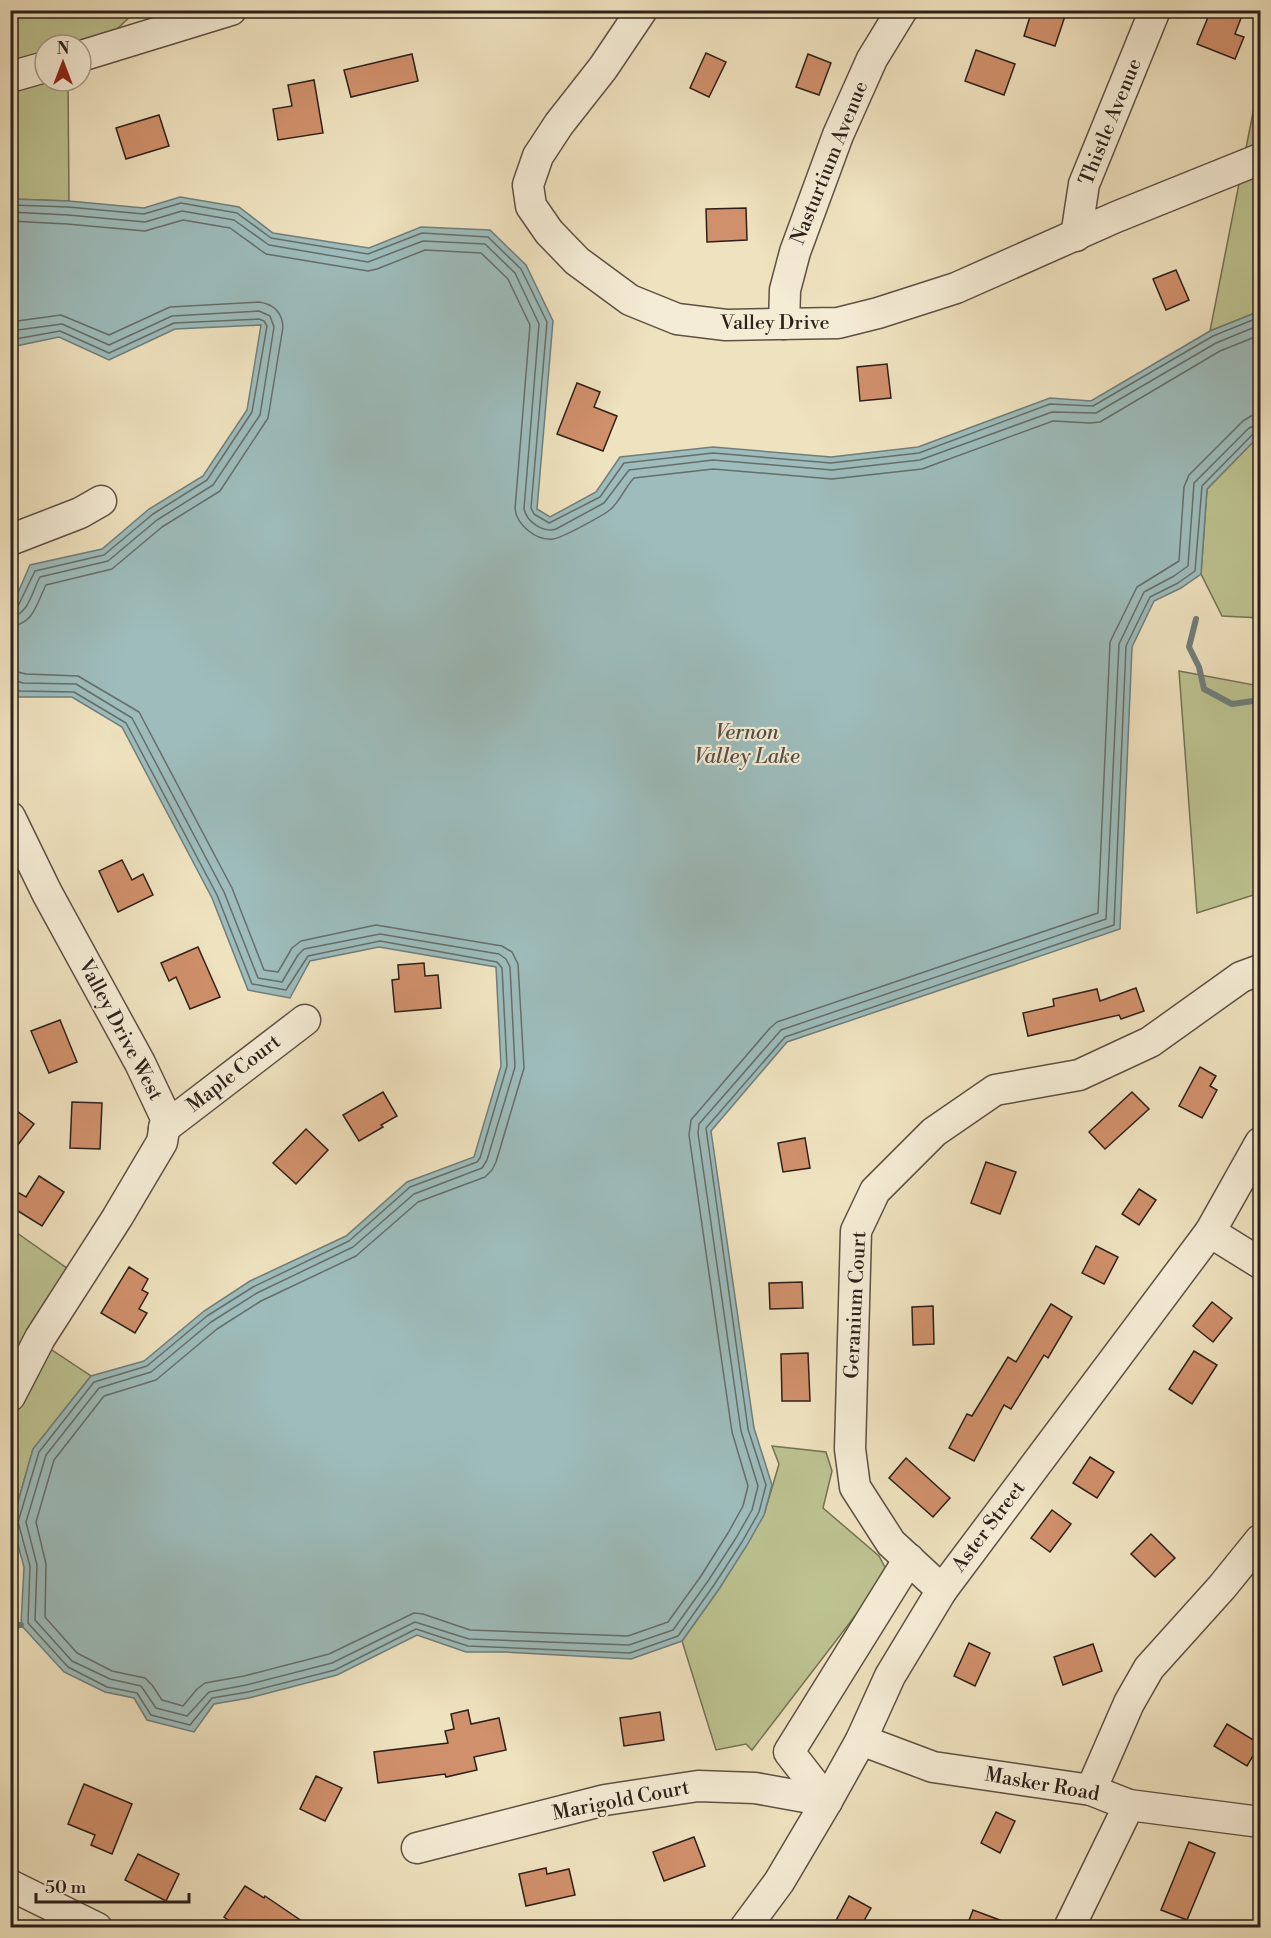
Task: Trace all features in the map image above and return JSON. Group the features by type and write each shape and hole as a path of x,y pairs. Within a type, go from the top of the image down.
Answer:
{"street":[{"path":"93,52 231,10"},
{"name":"Valley Drive","path":"642,10 603,68 559,124 538,156 528,184 531,206 549,232 577,261 630,300 677,319 726,326 838,323 878,313 956,288 1116,217 1260,159"},
{"name":"Nasturtium Avenue","path":"784,324 785,290 795,252 838,135 872,59 902,10"},
{"name":"Thistle Avenue","path":"1076,236 1084,184 1155,10"},
{"path":"10,77 33,70"},
{"path":"10,540 80,513 101,501"},
{"name":"Valley Drive West","path":"10,817 47,893 140,1063 166,1118 162,1142 117,1218 40,1338 10,1396"},
{"name":"Geranium Court","path":"942,1590 891,1543 855,1487 850,1449 856,1231 875,1191 933,1132 995,1090 1079,1075 1150,1042 1241,977 1260,970"},
{"name":"Maple Court","path":"164,1128 305,1020"},
{"name":"Aster Street","path":"745,1928 779,1882 827,1801 861,1740 890,1677 942,1590 1210,1232 1260,1143"},
{"path":"1210,1232 1260,1263"},
{"path":"1091,1790 1130,1703 1149,1668 1222,1587 1260,1540"},
{"path":"827,1801 789,1752 909,1559"},
{"name":"Masker Road","path":"861,1740 933,1767 1091,1790 1129,1805 1260,1822"},
{"name":"Marigold Court","path":"417,1848 605,1800 698,1786 755,1788 827,1801"},
{"path":"1069,1928 1129,1805"},
{"path":"10,1885 96,1928"}],"green space":[{"path":"11,11 136,11 93,52 93,33 33,33 33,93 68,93 69,201 11,199"},
{"path":"1260,77 1260,311 1210,331"},
{"path":"1260,435 1260,618 1222,616 1201,574 1207,489"},
{"path":"1179,671 1260,686 1260,893 1197,913"},
{"path":"10,1228 81,1278 43,1344 91,1376 33,1449 12,1523 10,1522"},
{"path":"772,1446 826,1452 832,1471 823,1508 879,1556 888,1573 752,1750 746,1744 716,1750 682,1641 719,1589 764,1515 779,1464"}],"water":[{"name":"Vernon Valley Lake","path":"180,197 239,207 273,233 369,248 421,227 490,230 526,265 553,321 537,509 550,517 596,492 620,457 713,447 831,457 918,447 1050,398 1091,401 1210,331 1260,311 1260,435 1207,489 1201,574 1181,588 1154,601 1132,647 1120,929 787,1042 711,1131 754,1428 772,1485 764,1515 747,1545 682,1641 631,1659 466,1652 417,1635 337,1675 249,1698 214,1704 194,1732 147,1720 134,1698 105,1692 64,1672 21,1625 24,1567 12,1523 33,1449 91,1376 144,1361 204,1311 250,1281 346,1236 407,1182 474,1157 501,1066 496,967 379,947 310,961 290,998 248,990 212,898 122,727 72,697 14,697 10,667 13,604 30,565 102,549 149,509 203,476 247,410 261,325 175,329 109,360 59,337 11,347 11,199 69,201 144,208"}],"building":[{"path":"1032,10 1067,10 1055,46 1024,36"},
{"path":"1211,10 1244,10 1235,34 1244,37 1235,59 1197,44"},
{"path":"976,50 1015,64 1004,95 965,81"},
{"path":"706,53 726,62 709,97 690,88"},
{"path":"412,54 418,81 351,97 344,70"},
{"path":"808,54 831,63 819,95 796,87"},
{"path":"314,80 323,133 278,140 273,109 292,106 288,85"},
{"path":"159,115 169,146 126,159 116,128"},
{"path":"746,208 747,240 707,242 706,209"},
{"path":"1176,270 1189,300 1166,310 1153,279"},
{"path":"887,364 891,398 860,401 857,367"},
{"path":"577,383 600,392 594,407 617,416 603,451 557,434"},
{"path":"122,860 132,880 143,874 153,895 118,912 99,871"},
{"path":"198,947 220,997 190,1009 176,977 169,981 161,963"},
{"path":"424,963 425,976 438,975 441,1008 395,1012 392,980 399,979 398,965"},
{"path":"1136,988 1144,1011 1121,1019 1119,1015 1028,1036 1023,1013 1054,1006 1053,999 1097,989 1100,1001"},
{"path":"60,1020 77,1062 49,1073 31,1031"},
{"path":"1200,1067 1216,1076 1210,1086 1217,1090 1202,1118 1179,1106"},
{"path":"383,1092 397,1116 359,1141 343,1115"},
{"path":"1132,1092 1149,1109 1105,1149 1089,1132"},
{"path":"72,1102 102,1103 100,1149 70,1148"},
{"path":"17,1111 34,1124 10,1155 10,1120"},
{"path":"306,1129 328,1150 296,1184 273,1163"},
{"path":"805,1138 810,1168 783,1172 778,1143"},
{"path":"986,1162 1016,1172 1000,1214 971,1203"},
{"path":"39,1176 64,1192 42,1226 10,1206 10,1188 26,1197"},
{"path":"1139,1189 1156,1200 1139,1225 1122,1214"},
{"path":"1096,1246 1118,1257 1104,1284 1082,1273"},
{"path":"129,1267 148,1279 142,1290 148,1293 139,1309 147,1313 135,1333 101,1313"},
{"path":"802,1282 803,1308 770,1309 769,1283"},
{"path":"1212,1302 1232,1318 1213,1342 1193,1326"},
{"path":"1051,1304 1072,1317 1048,1358 1044,1355 1011,1409 1004,1405 974,1461 949,1448 967,1414 972,1416 1008,1357 1016,1362"},
{"path":"933,1306 934,1344 913,1345 912,1307"},
{"path":"1194,1351 1217,1365 1192,1404 1169,1389"},
{"path":"808,1353 810,1401 782,1401 781,1354"},
{"path":"1090,1457 1114,1472 1097,1498 1073,1483"},
{"path":"906,1458 950,1498 933,1517 889,1478"},
{"path":"1052,1510 1071,1524 1050,1552 1031,1538"},
{"path":"1151,1534 1175,1558 1155,1577 1131,1554"},
{"path":"969,1643 990,1653 975,1686 954,1676"},
{"path":"1093,1644 1102,1671 1063,1685 1054,1657"},
{"path":"468,1710 471,1724 499,1718 506,1750 474,1757 477,1770 446,1777 445,1774 378,1783 374,1752 448,1743 445,1731 454,1729 451,1714"},
{"path":"660,1712 664,1740 624,1746 620,1718"},
{"path":"1227,1724 1260,1744 1247,1766 1214,1746"},
{"path":"316,1776 342,1788 325,1821 300,1809"},
{"path":"84,1784 132,1804 112,1854 91,1845 95,1835 68,1824"},
{"path":"996,1812 1015,1821 1000,1853 981,1843"},
{"path":"694,1837 705,1866 664,1881 653,1852"},
{"path":"1189,1842 1215,1853 1187,1920 1161,1910"},
{"path":"138,1854 179,1874 166,1901 125,1880"},
{"path":"546,1868 547,1874 569,1869 575,1895 526,1906 519,1874"},
{"path":"245,1886 264,1898 265,1896 312,1928 240,1928 224,1917"},
{"path":"849,1896 871,1908 860,1928 832,1928"},
{"path":"973,1910 1016,1926 1016,1928 966,1928"}],"waterway":[{"path":"1196,619 1189,647 1199,667 1204,689 1232,704 1260,700"},
{"path":"10,1626 21,1625"}]}
